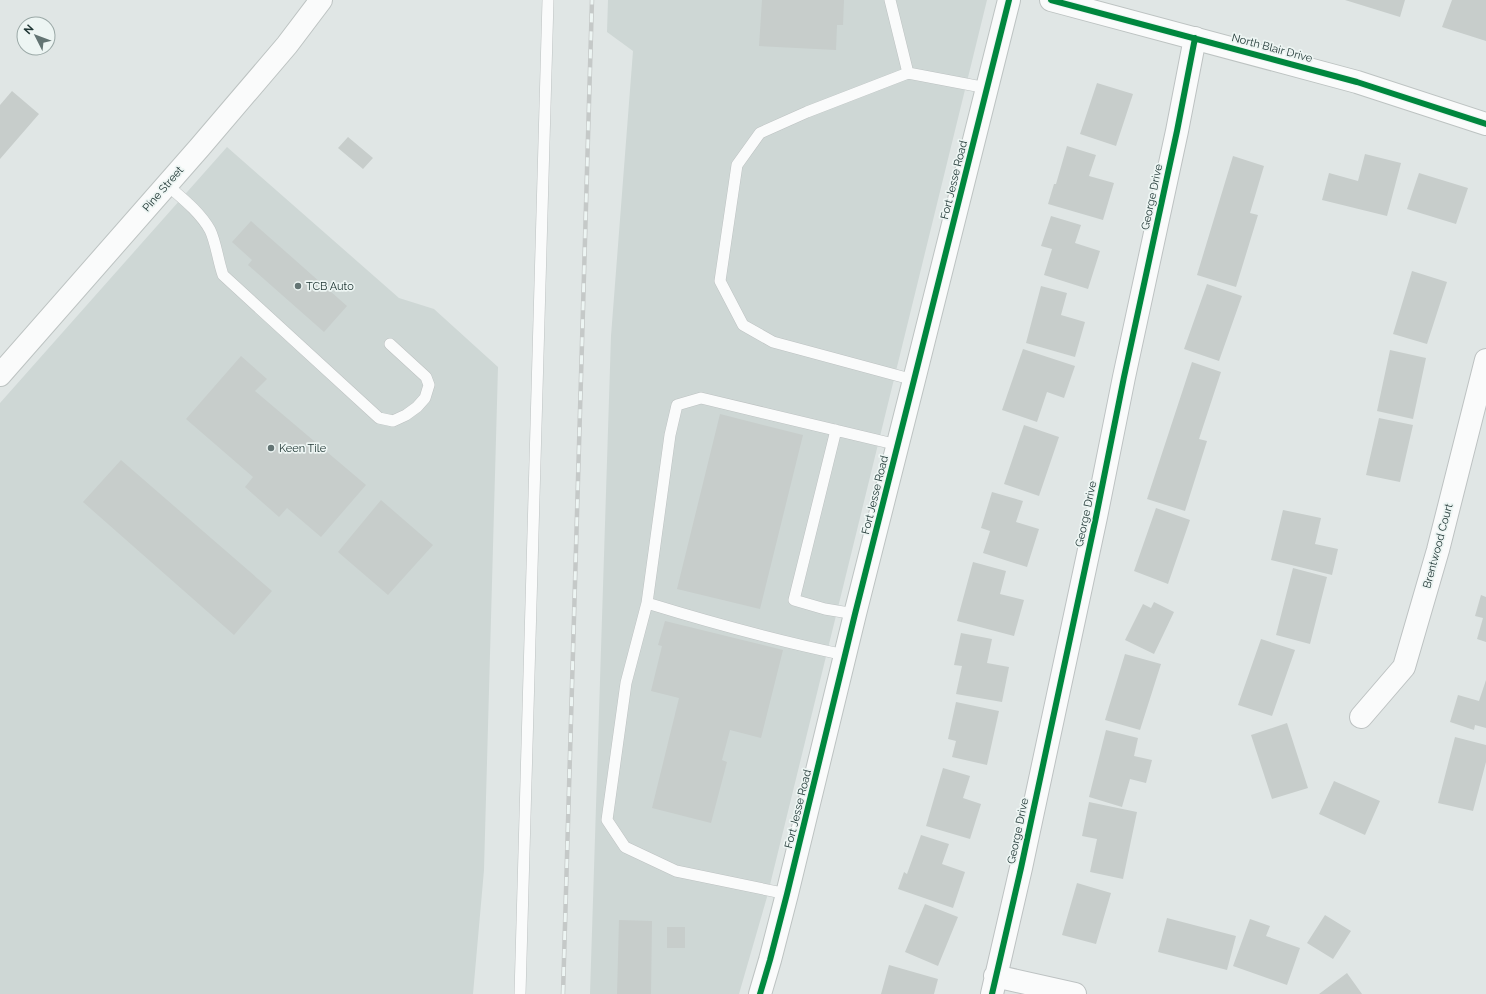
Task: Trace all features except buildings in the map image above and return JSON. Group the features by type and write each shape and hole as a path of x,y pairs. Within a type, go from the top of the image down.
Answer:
{"street":[{"name":"Pine Street","path":"0,375 167,185 287,45 321,0"},
{"name":"Fort Jesse Road","path":"760,994 787,894 855,614 1009,0"},
{"name":"North Blair Drive","path":"1051,0 1357,82 1486,124"},
{"name":"George Drive","path":"994,985 1096,517 1195,38"},
{"name":"Brentwood Court","path":"1361,717 1404,667 1438,550 1486,360"},
{"path":"994,985 1075,994"}],"lane":[{"path":"520,994 548,0"},
{"path":"890,0 908,73"},
{"path":"914,380 773,342 743,325 720,281 737,166 760,133 807,112 908,73 987,88"},
{"path":"167,185 198,213 210,230 223,275 379,418 393,421 406,415 417,407 425,398 429,385 426,377 390,344"},
{"path":"787,894 676,871 625,847 607,820 626,683 647,603 670,435 677,405 701,398 898,445"},
{"path":"836,430 794,600 825,609 855,614"},
{"path":"647,603 801,646 845,655"}],"shaded area":[{"path":"608,0 987,0 767,897 739,994 590,994 611,336 633,51 607,32"},
{"path":"227,147 399,298 434,309 498,367 484,870 473,994 0,994 0,403"}],"railway":[{"path":"563,994 592,0"}],"cycle path":[{"path":"760,994 787,894 855,614 1009,0"},
{"path":"1051,0 1357,82 1486,124"},
{"path":"992,994 1021,868 1096,517 1195,38"}],"place":[{"name":"TCB Auto","path":"298,286"},
{"name":"Keen Tile","path":"271,448"}]}
